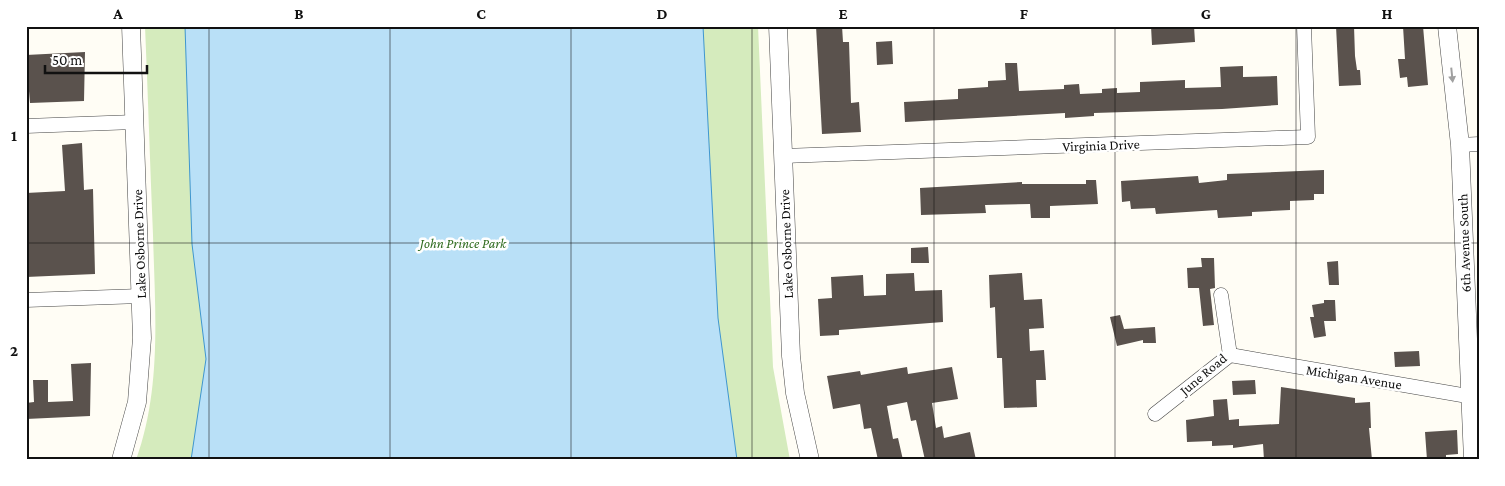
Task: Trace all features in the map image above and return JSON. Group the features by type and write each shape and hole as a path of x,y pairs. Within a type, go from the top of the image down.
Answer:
{"street":[{"name":"Lake Osborne Drive","path":"121,460 131,426 140,373 141,296 131,26"},
{"name":"Lake Osborne Drive","path":"778,26 791,356 795,393 810,460"},
{"name":"Virginia Drive","path":"783,156 1308,137 1304,26"},
{"name":"6th Avenue South","path":"1448,26 1460,145 1473,334 1475,397 1473,460"},
{"path":"26,126 134,122"},
{"path":"1460,145 1479,144"},
{"name":"June Road","path":"1155,414 1230,355 1221,295"},
{"path":"26,300 141,296"},
{"name":"Michigan Avenue","path":"1230,355 1475,397"}],"green space":[{"name":"John Prince Park","path":"145,26 758,26 773,367 790,460 136,460 150,405 155,349 155,292"}],"water":[{"name":"John Prince Park","path":"185,26 703,26 718,318 737,460 191,460 206,359 192,244"}],"building":[{"path":"816,26 842,26 843,42 849,42 851,103 859,102 861,132 822,134"},
{"path":"1151,26 1194,26 1195,42 1152,45"},
{"path":"1336,26 1354,26 1355,56 1357,70 1360,70 1361,85 1339,86"},
{"path":"1403,26 1423,26 1428,85 1408,87 1407,77 1400,78 1398,59 1405,59"},
{"path":"892,41 893,64 877,65 876,42"},
{"path":"85,52 84,101 30,103 26,55"},
{"path":"1005,63 1017,63 1019,91 1064,89 1064,85 1079,84 1080,94 1102,93 1102,89 1117,88 1117,93 1140,92 1140,82 1185,80 1185,88 1221,87 1220,67 1243,66 1243,77 1277,76 1278,105 1222,109 1094,113 1094,116 1065,118 1065,113 905,122 904,102 958,99 958,89 988,87 988,81 1006,80"},
{"path":"82,143 84,190 93,189 95,274 26,277 26,193 65,191 62,145"},
{"path":"1324,170 1324,194 1314,194 1314,200 1290,201 1290,210 1252,212 1252,216 1218,218 1217,210 1156,214 1155,208 1131,209 1130,201 1122,202 1121,181 1198,176 1199,183 1227,180 1227,174"},
{"path":"1086,180 1096,180 1098,204 1050,206 1050,218 1031,218 1030,204 985,205 986,213 921,215 920,188 1022,182 1022,184 1086,184"},
{"path":"928,247 929,263 911,263 911,248"},
{"path":"1201,258 1214,258 1215,288 1210,289 1214,325 1203,326 1199,288 1188,288 1187,268 1202,267"},
{"path":"1338,261 1339,285 1329,285 1327,262"},
{"path":"914,273 915,291 942,290 943,322 839,330 839,335 820,336 818,299 832,298 831,277 863,275 864,296 886,295 886,274"},
{"path":"1022,273 1024,300 1042,299 1044,328 1029,329 1030,351 1044,350 1046,380 1036,380 1037,407 1004,408 1002,358 997,358 995,307 990,308 989,275"},
{"path":"1324,300 1335,300 1336,321 1324,321 1326,336 1314,338 1310,317 1314,317 1312,305 1324,303"},
{"path":"1120,315 1124,329 1155,327 1156,343 1143,343 1143,340 1117,346 1110,317"},
{"path":"1419,351 1420,366 1395,367 1394,352"},
{"path":"91,363 90,416 26,419 26,403 34,402 33,380 48,380 48,402 73,401 71,364"},
{"path":"907,367 908,374 952,367 958,399 932,403 936,428 942,426 944,438 970,432 976,460 925,460 916,420 911,421 907,402 887,406 893,439 898,438 903,460 878,460 871,428 864,429 860,404 833,409 827,376 860,371 861,375"},
{"path":"1255,380 1256,394 1233,395 1232,381"},
{"path":"1281,387 1355,398 1355,403 1370,402 1371,428 1369,428 1372,460 1264,460 1263,444 1233,448 1233,445 1212,446 1212,441 1187,442 1186,420 1214,416 1213,400 1227,399 1229,420 1239,419 1239,426 1279,424"},
{"path":"1457,430 1458,454 1446,455 1446,460 1427,460 1425,432"}]}
